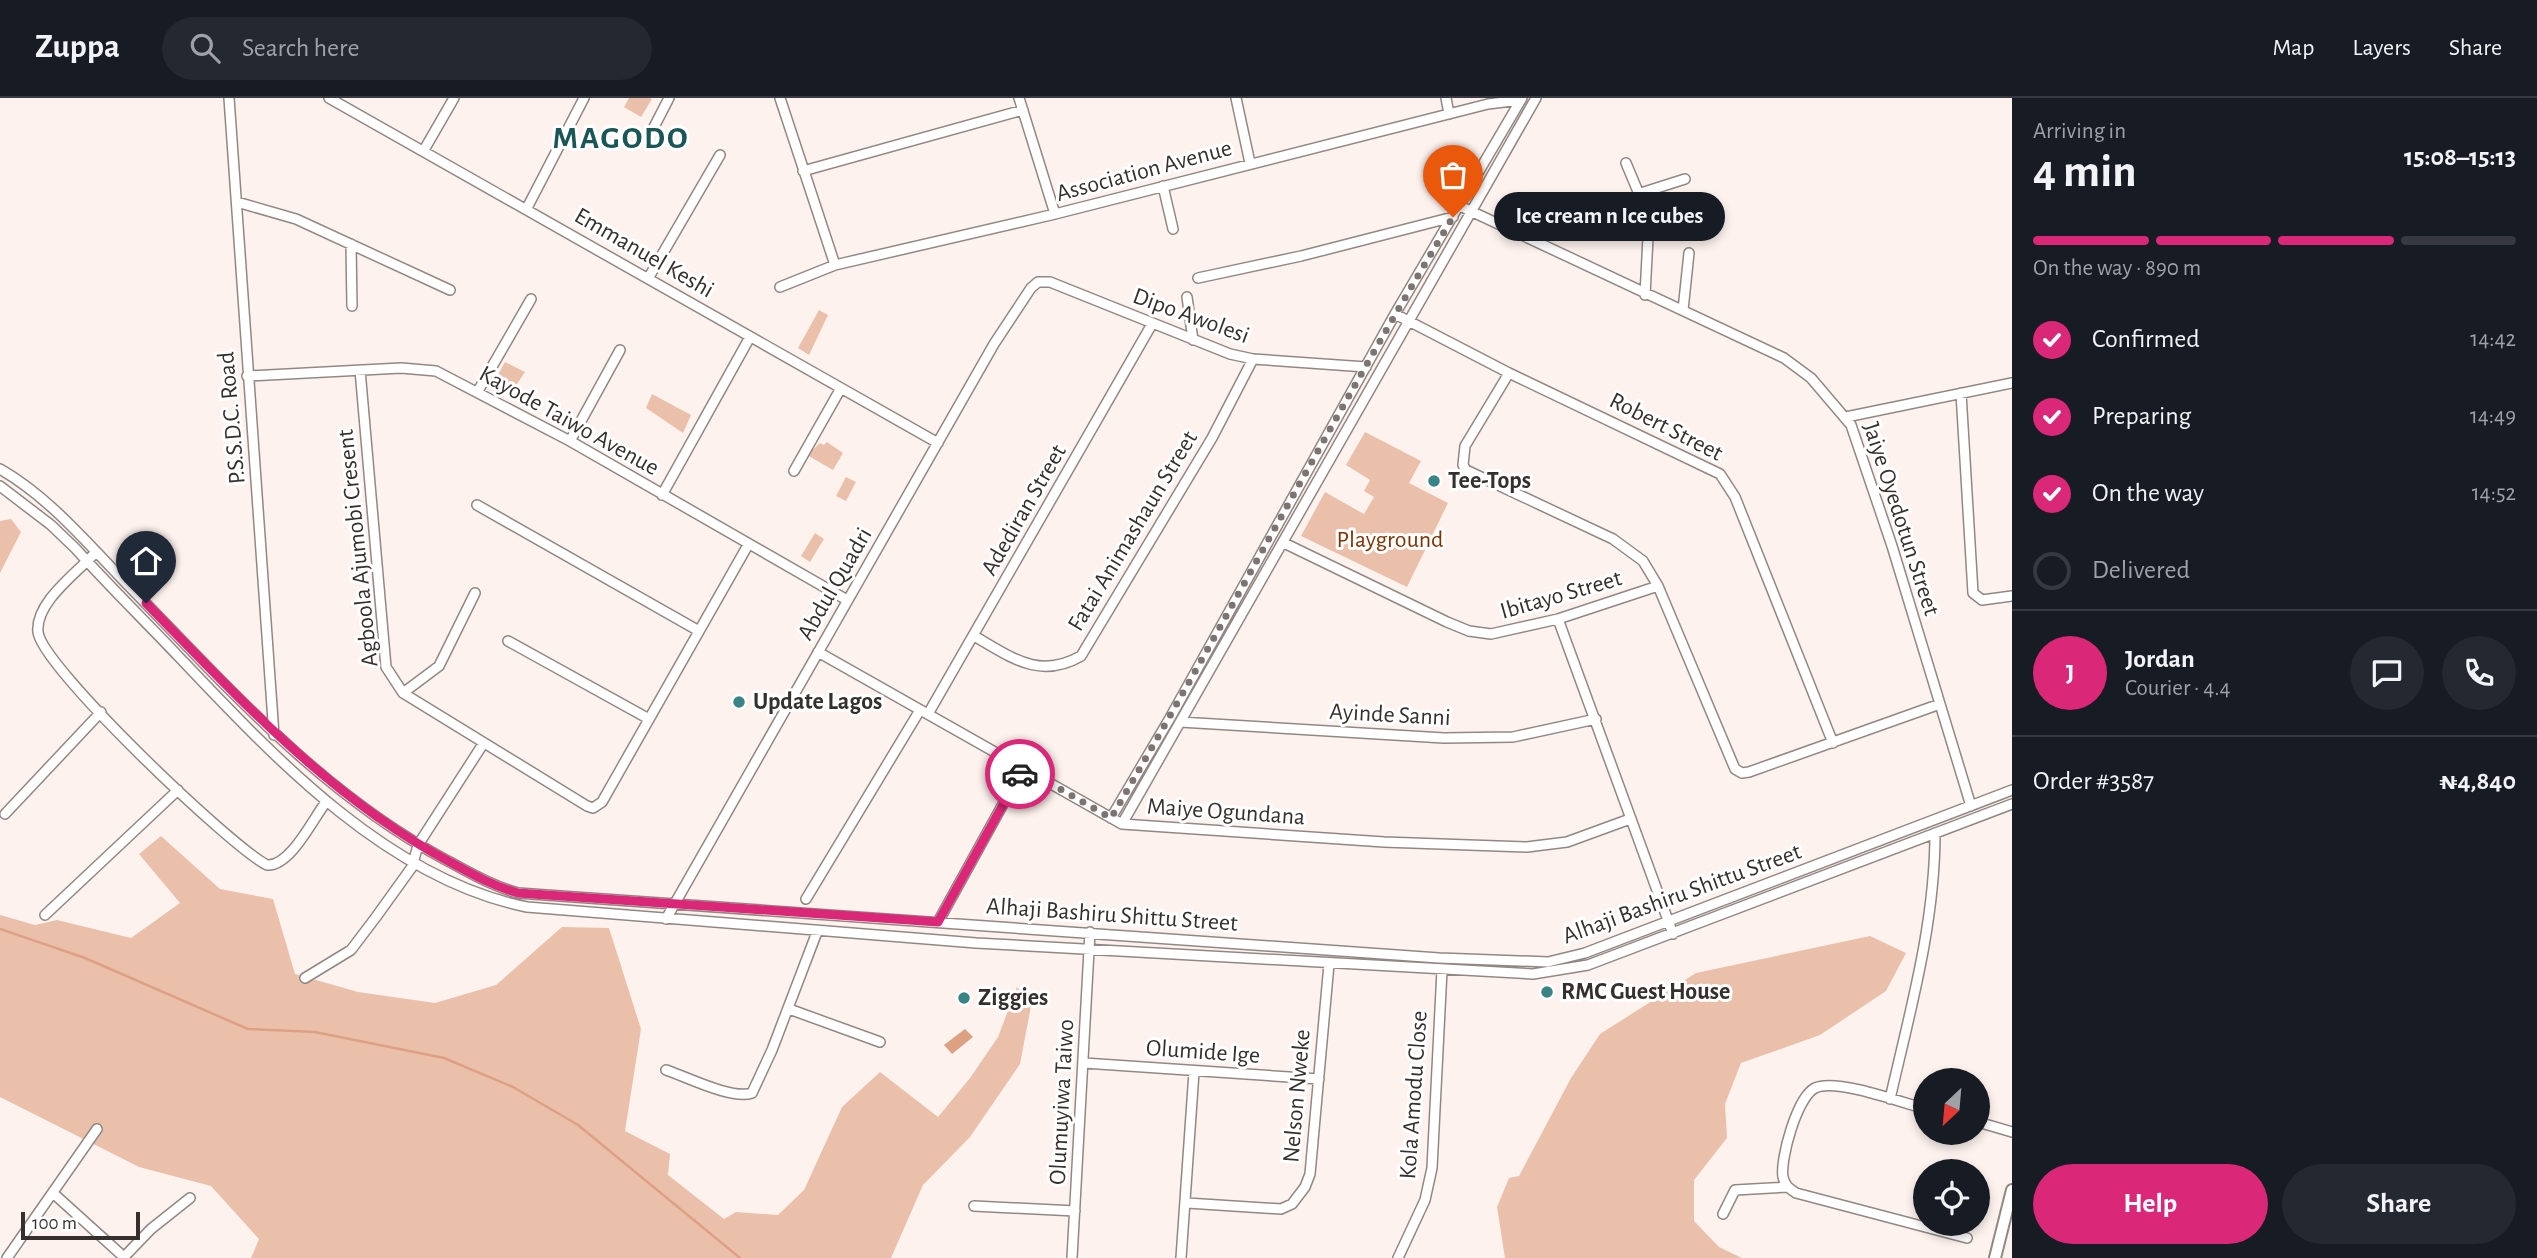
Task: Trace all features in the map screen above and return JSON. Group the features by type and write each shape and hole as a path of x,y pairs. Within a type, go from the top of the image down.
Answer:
{"street":[{"name":"P.S.S.D.C. Road","path":"229,98 274,735"},
{"name":"Emmanuel Keshi","path":"329,98 938,443"},
{"path":"424,150 454,98"},
{"path":"527,208 584,98"},
{"path":"654,127 669,98"},
{"path":"780,98 835,265"},
{"path":"1019,98 1055,214"},
{"path":"1236,98 1250,163"},
{"path":"1446,98 1449,114"},
{"path":"1122,824 1536,98"},
{"path":"1111,818 1395,314 1521,99"},
{"name":"Association Avenue","path":"780,287 835,265 1055,214 1449,114 1488,101 1521,99"},
{"path":"803,171 1023,110"},
{"path":"649,277 720,155"},
{"path":"1626,163 1641,193 1649,218 1645,295"},
{"path":"1641,193 1685,179"},
{"path":"1164,186 1173,229"},
{"path":"237,202 296,219 450,290"},
{"name":"Jaiye Oyedotun Street","path":"1460,206 1469,213 1784,358 1811,377 1846,417 1892,545 1971,806"},
{"path":"1198,278 1301,256 1453,217"},
{"path":"351,244 352,306"},
{"path":"1683,310 1689,253"},
{"name":"Abdul Quadri","path":"666,919 994,344 1031,288 1038,282 1050,282"},
{"name":"Dipo Awolesi","path":"1050,282 1193,340 1253,359 1366,367"},
{"path":"1187,297 1193,340"},
{"path":"478,391 531,299"},
{"name":"Robert Street","path":"1395,314 1509,373 1720,474 1735,497 1833,743"},
{"name":"Adediran Street","path":"806,899 974,636 1152,324"},
{"path":"662,495 750,337"},
{"path":"570,441 620,350"},
{"name":"Fatai Animashaun Street","path":"974,636 1028,664 1049,668 1064,665 1081,656 1212,438 1253,359"},
{"name":"Kayode Taiwo Avenue","path":"247,376 419,368 436,371 570,441 847,600"},
{"name":"Agboola Ajumobi Cresent","path":"360,370 386,667 403,693 483,744 593,808 602,802 748,545"},
{"path":"1509,373 1465,446 1463,465 1466,470 1613,539 1643,561 1658,586 1735,769 1742,773 1749,772 1940,704"},
{"path":"1846,417 2012,383"},
{"path":"794,471 841,388"},
{"path":"1961,393 1973,593 1982,600 2012,596"},
{"name":"Alhaji Bashiru Shittu Street","path":"0,469 53,508 274,735 333,786 418,845 498,887 518,893 1425,957 1548,962 1585,953 2012,790"},
{"name":"Alhaji Bashiru Shittu Street","path":"0,486 51,525 266,748 326,802 413,863 499,901 527,906 817,932 1329,964 1554,973 1588,965 1674,934 2012,804"},
{"path":"477,505 699,631"},
{"name":"Ibitayo Street","path":"1284,543 1469,631 1491,634 1558,619 1658,586"},
{"path":"96,552 44,608 38,631 40,641 55,661 101,712 216,826 267,865 281,863 289,855 326,802"},
{"path":"403,693 443,659 475,593"},
{"path":"1558,619 1674,934"},
{"path":"508,641 649,719"},
{"name":"Maiye Ogundana","path":"818,652 1122,824 1384,842 1527,847 1567,842 1630,819"},
{"path":"5,814 101,712"},
{"name":"Ayinde Sanni","path":"1180,722 1513,737 1595,719"},
{"path":"266,748 274,735"},
{"path":"305,978 351,950 413,863 418,845 483,744"},
{"path":"938,922 1023,768"},
{"path":"45,915 178,790"},
{"path":"1890,1100 1923,958 1935,883 1935,833"},
{"path":"666,1070 730,1092 742,1095 752,1093 789,1009 817,932"},
{"name":"Olumuyiwa Taiwo","path":"1072,1258 1090,932"},
{"name":"Nelson Nweke","path":"1186,1203 1269,1210 1292,1204 1306,1187 1310,1174 1329,964"},
{"name":"Kola Amodu Close","path":"1398,1258 1425,1200 1432,1168 1442,970"},
{"path":"789,1009 880,1042"},
{"name":"Olumide Ige","path":"1084,1063 1319,1079"},
{"path":"1181,1258 1194,1072"},
{"path":"1913,1106 1839,1087 1815,1088 1803,1099 1794,1115 1782,1175 1787,1187 1796,1193 1967,1238"},
{"path":"1990,1126 2012,1132"},
{"path":"7,1258 97,1129"},
{"path":"1723,1214 1735,1190 1787,1187"},
{"path":"1995,1258 2012,1190"},
{"path":"53,1192 124,1257 151,1229 190,1198"},
{"path":"974,1206 1075,1211"}],"green space":[{"path":"629,98 652,99 641,117 624,107"},
{"path":"819,310 828,315 809,355 798,348"},
{"path":"505,362 525,372 511,393 493,384"},
{"path":"652,394 691,415 683,433 646,408"},
{"name":"Playground","path":"1365,432 1421,461 1409,483 1448,503 1407,587 1301,536 1325,492 1364,514 1374,497 1364,491 1370,480 1346,465"},
{"path":"827,442 843,453 833,470 807,455 820,443 824,445"},
{"path":"846,477 856,482 846,501 836,496"},
{"path":"11,519 21,532 0,573 0,521"},
{"path":"815,533 824,539 810,562 801,556"},
{"path":"161,836 220,889 273,899 295,974 358,992 435,1003 496,985 562,927 609,928 641,1029 625,1131 670,1154 668,1175 724,1219 736,1212 778,1215 804,1190 842,1107 880,1072 938,1117 970,1078 998,1037 1017,987 1031,1006 1020,1064 970,1137 923,1185 891,1258 251,1258 259,1239 211,1186 139,1167 0,1097 0,915 35,925 57,920 131,938 180,903 139,854"},
{"path":"1870,936 1906,953 1886,991 1820,1035 1741,1063 1725,1104 1727,1138 1694,1180 1694,1221 1719,1247 1742,1258 1505,1258 1497,1207 1509,1178 1519,1176 1571,1078 1600,1034 1696,973"}],"shaded area":[{"path":"965,1029 973,1037 952,1054 944,1045"}],"waterway":[{"path":"0,929 85,958 248,1029 315,1032 444,1058 513,1087 578,1125 740,1258"}],"way so far":[{"path":"1020,774 1023,768 1111,818 1170,718 1395,314 1453,217"}],"place":[{"name":"Ice cream n Ice cubes","path":"1453,217"},
{"name":"Tee-Tops","path":"1434,481"},
{"name":"Update Lagos","path":"739,702"},
{"name":"RMC Guest House","path":"1547,992"},
{"name":"Ziggies","path":"964,998"}],"district":[{"name":"MAGODO","path":"621,138"}],"route":[{"path":"146,603 274,735 333,786 418,845 498,887 518,893 938,922 952,892 1020,774"}]}
